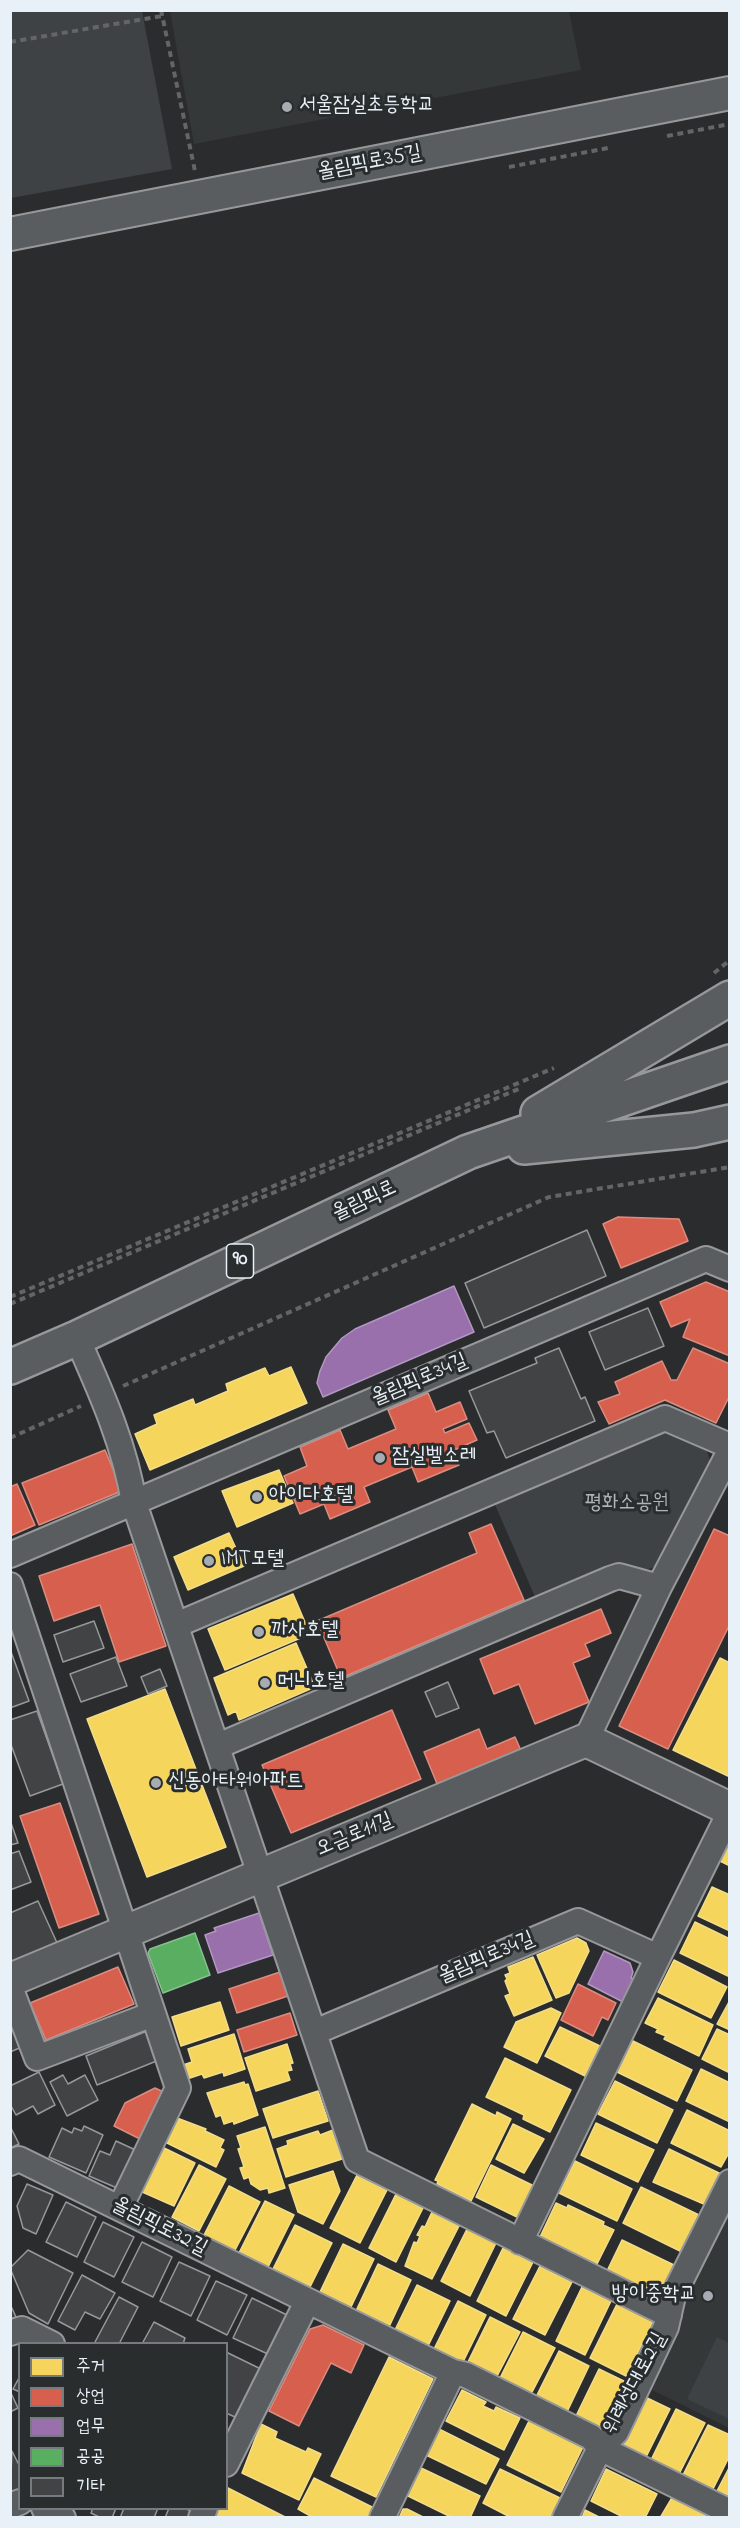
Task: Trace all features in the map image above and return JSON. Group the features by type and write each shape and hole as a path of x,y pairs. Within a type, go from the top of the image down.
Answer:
{"main road":[{"name":"90","path":"468,1152 648,1049 721,986"},
{"name":"올림픽로","path":"10,1367 77,1338 468,1152 729,1062"},
{"path":"468,1152 694,1130 729,1122"}],"street":[{"name":"올림픽로35길","path":"10,234 729,93"},
{"name":"올림픽로34길","path":"134,1503 706,1259 729,1269"},
{"path":"77,1338 103,1395 129,1467 134,1503 357,2160 669,2315"},
{"path":"176,1625 665,1418 729,1446"},
{"path":"520,2242 729,1811 586,1740 659,1587 729,1451"},
{"path":"10,1555 134,1503"},
{"path":"218,1746 609,1579 619,1576 659,1587"},
{"path":"10,1585 178,2088 120,2208"},
{"name":"오금로11길","path":"10,1980 126,1934 586,1740"},
{"name":"올림픽로34길","path":"315,2032 578,1921 658,1957"},
{"path":"10,1987 37,2058 153,2014"},
{"name":"올림픽로32길","path":"10,2163 20,2159 453,2373 466,2375 591,2437 600,2448 729,2512"},
{"name":"위례성대로2길","path":"565,2517 600,2448 616,2432 666,2327 673,2296 729,2182"},
{"path":"228,2455 233,2433 307,2302"},
{"path":"10,2333 22,2329 50,2342"},
{"path":"382,2517 453,2373"},
{"path":"48,2510 63,2517"}],"path":[{"path":"161,10 196,175"},
{"path":"10,42 162,16"},
{"path":"667,136 729,124"},
{"path":"721,986 729,960"},
{"path":"10,1297 557,1067"},
{"path":"10,1304 560,1072"},
{"path":"10,1438 549,1197 729,1167"}],"shaded area":[{"name":"서울잠실초등학교","path":"170,11 569,11 581,70 194,144"},
{"name":"방이중학교","path":"729,2208 729,2428 642,2385"}],"green space":[{"path":"11,10 142,11 172,169 11,198"},
{"name":"평화소공원","path":"665,1427 705,1446 711,1463 660,1565 643,1571 622,1562 536,1599 493,1500"},
{"path":"717,2337 729,2343 729,2419 687,2399"}],"building: 주거":[{"path":"291,1367 307,1403 150,1470 135,1434 157,1424 154,1415 193,1399 195,1405 228,1391 226,1384 265,1368 269,1376"},
{"name":"아이다호텔","path":"279,1470 293,1503 237,1527 222,1491"},
{"name":"IMT모텔","path":"229,1533 244,1566 188,1590 174,1557"},
{"name":"까사호텔","path":"293,1594 310,1634 225,1670 208,1629"},
{"name":"머니호텔","path":"296,1643 315,1687 239,1720 236,1711 228,1715 214,1678"},
{"path":"720,1658 730,1663 730,1777 673,1750"},
{"name":"신동아타워아파트","path":"165,1689 226,1847 147,1877 87,1719"},
{"path":"730,1843 730,1866 720,1861"},
{"path":"712,1887 730,1895 730,1931 698,1916"},
{"path":"695,1922 730,1939 730,1977 680,1953"},
{"path":"577,1938 586,1943 589,1951 569,1993 556,1998 537,1955"},
{"path":"533,1957 552,2000 514,2016 505,1996 510,1994 505,1975 510,1973 508,1967"},
{"path":"674,1960 727,1987 711,2018 658,1992"},
{"path":"658,1998 713,2025 699,2056 664,2039 666,2036 656,2032 658,2029 645,2023"},
{"path":"730,2000 730,2030 717,2024"},
{"path":"220,2002 229,2030 181,2046 172,2017"},
{"path":"551,2008 561,2013 537,2063 504,2047 516,2022"},
{"path":"560,2027 600,2046 585,2076 545,2056"},
{"path":"717,2029 730,2035 730,2073 702,2059"},
{"path":"234,2034 245,2069 224,2076 223,2072 204,2078 202,2074 187,2079 183,2065 192,2062 188,2049"},
{"path":"633,2041 692,2070 677,2101 617,2072"},
{"path":"287,2044 293,2063 290,2064 292,2070 287,2071 290,2080 256,2091 245,2058"},
{"path":"505,2058 571,2090 550,2132 523,2119 524,2115 486,2097"},
{"path":"701,2069 730,2083 730,2122 686,2101"},
{"path":"615,2081 673,2110 657,2143 598,2114"},
{"path":"244,2082 245,2085 248,2084 258,2115 234,2124 233,2121 224,2124 221,2115 216,2117 207,2093"},
{"path":"318,2091 328,2121 273,2138 263,2109"},
{"path":"472,2104 496,2116 497,2112 511,2119 471,2201 437,2184 438,2181 435,2180"},
{"path":"687,2110 730,2131 730,2151 721,2167 671,2143"},
{"path":"177,2118 206,2129 205,2131 224,2140 220,2148 224,2150 216,2167 165,2142"},
{"path":"596,2123 654,2150 638,2182 581,2155"},
{"path":"513,2124 544,2139 524,2173 496,2159"},
{"path":"265,2127 285,2188 269,2193 268,2188 260,2190 251,2184 249,2177 244,2179 240,2168 244,2167 238,2149 241,2148 237,2136"},
{"path":"333,2130 342,2159 286,2177 277,2149 288,2145 287,2141 318,2131 320,2135"},
{"path":"162,2147 195,2163 174,2206 140,2191"},
{"path":"669,2149 721,2174 706,2205 653,2182"},
{"path":"575,2161 632,2189 617,2221 559,2193"},
{"path":"199,2165 226,2179 199,2231 172,2217"},
{"path":"491,2165 534,2186 519,2218 476,2197"},
{"path":"333,2171 340,2191 323,2224 298,2212 289,2185"},
{"path":"357,2175 387,2190 360,2243 330,2228"},
{"path":"229,2186 260,2202 233,2254 202,2239"},
{"path":"641,2187 699,2215 682,2252 623,2223"},
{"path":"396,2194 423,2208 396,2262 369,2248"},
{"path":"265,2201 294,2215 268,2267 238,2255"},
{"path":"556,2203 567,2208 568,2205 604,2222 603,2225 614,2230 597,2264 540,2237"},
{"path":"432,2212 459,2226 432,2279 405,2266 414,2242 417,2243 420,2236 417,2235 422,2226 425,2227"},
{"path":"295,2225 332,2243 310,2287 273,2269"},
{"path":"467,2229 496,2243 470,2296 441,2281"},
{"path":"622,2240 676,2266 665,2287 650,2292 607,2271"},
{"path":"343,2244 374,2259 350,2309 319,2294"},
{"path":"503,2248 533,2262 506,2316 477,2301"},
{"path":"378,2264 411,2280 388,2329 355,2313"},
{"path":"540,2266 572,2282 545,2335 513,2319"},
{"path":"417,2285 450,2301 427,2348 394,2332"},
{"path":"582,2287 611,2301 585,2355 556,2341"},
{"path":"458,2301 486,2315 461,2366 432,2353"},
{"path":"618,2302 654,2321 626,2376 590,2358"},
{"path":"490,2317 520,2332 495,2380 466,2366"},
{"path":"523,2332 555,2348 530,2396 499,2380"},
{"path":"559,2351 589,2366 565,2416 534,2401"},
{"path":"389,2357 433,2379 376,2497 331,2476"},
{"path":"599,2369 630,2384 607,2431 576,2416"},
{"path":"462,2390 486,2402 483,2406 494,2411 496,2407 520,2418 504,2450 446,2421"},
{"path":"641,2395 670,2409 646,2457 623,2444 620,2437"},
{"path":"676,2409 705,2423 679,2474 651,2460"},
{"path":"530,2419 584,2445 561,2492 507,2465"},
{"path":"261,2424 277,2432 275,2438 306,2452 308,2448 321,2454 299,2500 242,2473"},
{"path":"708,2425 730,2435 730,2455 713,2489 683,2475"},
{"path":"439,2429 499,2459 486,2484 426,2455"},
{"path":"730,2466 730,2497 717,2491"},
{"path":"419,2467 480,2496 470,2518 453,2518 406,2495"},
{"path":"500,2469 562,2499 553,2518 512,2518 483,2503"},
{"path":"606,2469 657,2494 645,2518 625,2518 591,2501"},
{"path":"314,2478 374,2508 369,2518 314,2518 298,2509"},
{"path":"228,2488 287,2518 214,2518 217,2510 228,2510"},
{"path":"673,2496 716,2518 660,2518"},
{"path":"403,2509 407,2509 425,2518 399,2518"},
{"path":"585,2510 601,2518 582,2518"}],"building: 상업":[{"path":"618,1217 679,1219 688,1241 621,1268 603,1224"},
{"path":"706,1282 730,1292 730,1356 683,1337 690,1319 671,1327 660,1302"},
{"path":"693,1348 730,1364 730,1395 716,1423 665,1400 609,1424 598,1402 620,1394 615,1382 662,1361 671,1380 677,1380"},
{"name":"잠실벨소레","path":"428,1393 436,1412 460,1402 467,1419 443,1429 445,1433 469,1423 477,1440 452,1451 459,1465 418,1482 412,1467 364,1487 370,1502 330,1519 324,1504 300,1514 293,1497 317,1487 315,1483 291,1493 284,1476 307,1466 300,1447 340,1430 348,1449 396,1429 388,1410"},
{"path":"105,1450 122,1491 39,1525 22,1483"},
{"path":"17,1484 35,1525 10,1536 10,1487"},
{"path":"491,1524 524,1600 341,1678 317,1621 477,1553 469,1533"},
{"path":"714,1529 730,1536 730,1624 668,1749 619,1726"},
{"path":"132,1544 166,1646 119,1662 100,1605 54,1621 39,1576"},
{"path":"601,1609 611,1633 585,1644 590,1656 573,1663 589,1702 535,1724 519,1684 494,1694 480,1659"},
{"path":"392,1710 421,1779 291,1833 262,1765"},
{"path":"479,1729 487,1749 515,1737 523,1755 440,1791 424,1752"},
{"path":"60,1803 99,1914 59,1928 20,1816"},
{"path":"118,1967 134,2004 46,2040 30,2003"},
{"path":"283,1971 291,1995 237,2013 229,1989"},
{"path":"578,1984 616,2003 608,2020 602,2017 593,2036 561,2020"},
{"path":"290,2013 297,2035 244,2052 237,2030"},
{"path":"155,2088 168,2094 144,2141 114,2126 125,2103"},
{"path":"323,2325 364,2345 351,2373 331,2363 299,2426 269,2411 310,2329"}],"building: 업무":[{"path":"454,1286 474,1332 323,1397 317,1383 320,1371 326,1357 342,1338 355,1329"},
{"path":"259,1913 273,1955 218,1973 205,1935 216,1931 214,1928"},
{"path":"604,1951 630,1963 633,1972 631,1978 634,1979 623,2002 588,1984"}],"building: 공공":[{"path":"195,1933 210,1975 163,1993 148,1953 150,1949"}],"building: 기타":[{"path":"587,1230 606,1276 484,1328 465,1283"},
{"path":"648,1308 664,1346 605,1370 589,1332"},
{"path":"559,1348 581,1399 585,1397 595,1421 506,1458 494,1431 487,1433 469,1391 537,1363 535,1358"},
{"path":"94,1621 104,1648 63,1662 54,1635"},
{"path":"10,1649 29,1701 10,1708"},
{"path":"116,1657 127,1686 81,1702 70,1674"},
{"path":"160,1669 167,1686 148,1694 141,1677"},
{"path":"448,1682 459,1708 436,1717 425,1692"},
{"path":"37,1711 63,1784 30,1796 10,1742 10,1720"},
{"path":"10,1820 18,1843 10,1845"},
{"path":"19,1851 31,1882 10,1890 10,1854"},
{"path":"38,1901 58,1945 10,1963 10,1913"},
{"path":"10,2023 22,2047 10,2052"},
{"path":"147,2031 159,2060 97,2085 86,2056"},
{"path":"39,2072 55,2105 38,2114 33,2106 16,2115 10,2104 10,2086"},
{"path":"63,2075 68,2084 85,2075 98,2100 67,2116 50,2082"},
{"path":"10,2126 19,2144 10,2148"},
{"path":"84,2126 103,2135 86,2173 49,2157 62,2128 72,2133 74,2128 82,2131"},
{"path":"116,2141 142,2153 117,2188 89,2176 100,2151 110,2155"},
{"path":"27,2184 53,2195 36,2234 23,2228 17,2206"},
{"path":"66,2202 96,2217 77,2257 46,2242"},
{"path":"103,2222 134,2237 114,2277 84,2262"},
{"path":"142,2242 172,2257 153,2297 122,2282"},
{"path":"28,2250 73,2273 48,2324 29,2313 10,2268"},
{"path":"179,2262 210,2276 191,2316 160,2301"},
{"path":"82,2275 115,2293 100,2319 85,2312 75,2330 58,2321"},
{"path":"216,2281 247,2295 227,2335 197,2320"},
{"path":"119,2297 138,2307 120,2342 95,2342"},
{"path":"252,2298 289,2316 270,2355 233,2338"},
{"path":"10,2304 16,2317 10,2319"},
{"path":"154,2322 185,2338 184,2342 143,2342"},
{"path":"228,2353 267,2372 248,2410 235,2417 228,2414"},
{"path":"18,2380 18,2391 13,2389"},
{"path":"10,2391 18,2408 10,2412"},
{"path":"12,2451 18,2463 18,2492 10,2495"},
{"path":"92,2510 115,2510 112,2518 101,2518 91,2513"},
{"path":"123,2510 157,2510 154,2518 120,2518"},
{"path":"168,2510 189,2510 194,2513 191,2518 165,2518"}],"place":[{"name":"서울잠실초등학교","path":"287,107"},
{"name":"잠실벨소레","path":"380,1458"},
{"name":"아이다호텔","path":"257,1497"},
{"name":"IMT모텔","path":"209,1561"},
{"name":"까사호텔","path":"259,1632"},
{"name":"머니호텔","path":"265,1683"},
{"name":"신동아타워아파트","path":"156,1783"},
{"name":"방이중학교","path":"708,2296"}]}
